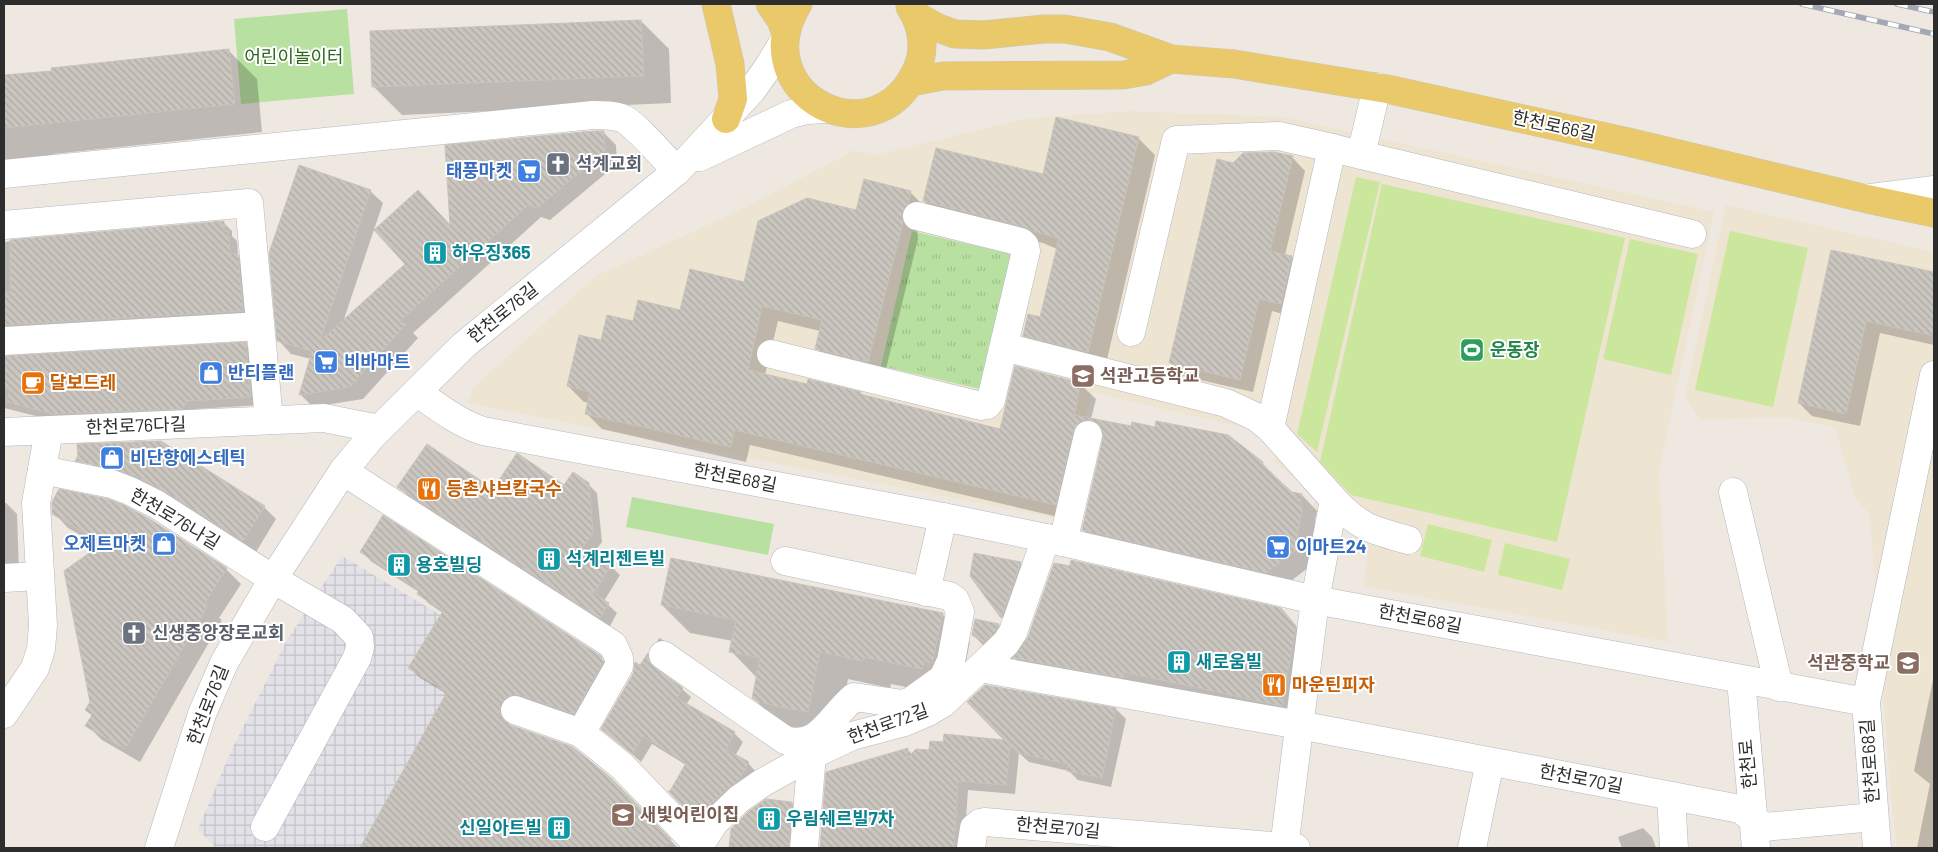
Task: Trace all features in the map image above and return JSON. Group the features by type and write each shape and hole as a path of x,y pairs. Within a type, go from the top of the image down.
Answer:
{"main road":[{"path":"716,4 730,64 733,99 726,119"},
{"path":"770,4 781,20 785,38 787,64 796,84 812,101 828,109 854,114 876,110 896,99 911,82 920,61 922,39 912,9"},
{"path":"785,38 789,18 798,4"},
{"path":"912,9 938,28 955,34 983,35 1044,29 1065,29 1110,37 1171,59"},
{"path":"911,82 943,76 1123,75 1146,71 1171,59"},
{"name":"한천로66길","path":"1171,59 1234,64 1377,87 1628,142 1867,199 1934,213"}],"street":[{"path":"677,171 752,90 785,38"},
{"path":"1361,155 1377,87"},
{"path":"677,171 721,146 791,114 807,110 828,109"},
{"path":"4,174 593,115 613,116 624,119 634,126 677,171"},
{"path":"1131,332 1176,140 1272,135 1291,137 1692,234"},
{"path":"1270,428 1332,148"},
{"name":"한천로76길","path":"159,848 199,722 224,663 236,639 273,579 343,471 379,429 464,345 677,171"},
{"path":"1867,199 1934,190"},
{"path":"4,225 249,203 269,420"},
{"path":"771,354 984,406 987,405 991,400 1004,346 1026,251 1025,246 1020,242 917,216"},
{"path":"4,341 259,326"},
{"path":"1004,346 1226,403 1256,417 1270,428 1354,520 1365,526 1408,540"},
{"path":"1866,702 1934,375"},
{"name":"한천로68길","path":"417,392 454,419 483,431 943,517 1055,540 1315,600 1779,688 1866,702 1877,848"},
{"name":"한천로76다길","path":"4,432 324,418 379,429"},
{"path":"4,714 35,668 40,649 43,625 36,503 50,430"},
{"path":"1055,540 1088,435"},
{"name":"한천로76나길","path":"42,470 92,479 130,490 156,504 273,579 343,620 359,637 360,647 357,658 265,827"},
{"path":"343,471 613,645 620,658 619,666 581,733"},
{"path":"1733,492 1779,688"},
{"name":"한천로70길","path":"971,848 974,828 984,822 1288,848 1299,726 1315,600 1334,500"},
{"path":"926,592 943,517"},
{"name":"한천로72길","path":"515,710 581,733 622,766 700,847 714,823 739,799 762,783 812,755 852,736 905,722 943,703 1006,643 1013,632 1055,540"},
{"path":"663,655 785,740 802,743 812,739 819,733 854,697 903,704 911,701 943,678 951,661 960,612 955,600 949,596 785,561"},
{"path":"4,578 40,576"},
{"name":"한천로70길","path":"980,668 1740,809 1753,819"},
{"name":"한천로","path":"1741,680 1756,848"},
{"path":"804,848 812,755"},
{"path":"1472,848 1490,762"},
{"path":"1671,796 1674,848"},
{"name":"한천로68길","path":"1753,819 1764,828 1874,817"}],"shaded area":[{"name":"석관고등학교","path":"1129,111 1282,117 1714,212 1659,471 1668,642 1363,586 1370,539 1313,511 1316,494 1274,462 1279,436 1092,392 1060,519 467,403 474,387 596,276 742,209 855,150 872,156 1022,119"},
{"name":"석관중학교","path":"1726,205 1934,252 1934,848 1897,848 1892,811 1870,515 1855,498 1835,427 1782,417 1700,420 1685,396"},
{"path":"342,556 531,669 507,705 490,712 413,848 216,848 198,829 232,749 286,642"}],"green space":[{"name":"어린이놀이터","path":"347,9 354,94 241,104 234,19"},
{"path":"1356,177 1380,182 1317,452 1297,434"},
{"name":"운동장","path":"1382,184 1625,238 1557,542 1351,495 1320,462"},
{"path":"912,231 1015,255 984,390 881,366"},
{"path":"1730,231 1808,248 1773,407 1695,390"},
{"path":"1630,239 1698,254 1671,375 1603,359"},
{"path":"632,497 774,524 768,555 626,527"},
{"path":"1428,524 1492,540 1484,572 1420,556"},
{"path":"1505,543 1570,559 1562,590 1498,575"}],"building":[{"path":"641,20 644,76 372,87 370,31"},
{"path":"229,49 235,104 4,128 4,75 52,71 51,68"},
{"path":"1056,117 1139,137 1088,352 1023,336 1028,314 1040,317 1059,238 1032,231 1025,227 923,201 936,148 1043,174"},
{"path":"604,131 605,151 537,208 528,205 399,322 406,324 350,387 299,395 312,351 277,341 269,253 299,165 371,190 320,341 405,264 374,230 418,190 450,225 445,145"},
{"path":"1274,152 1293,156 1270,251 1292,256 1281,304 1259,299 1240,380 1169,363 1217,159 1233,163 1243,153"},
{"path":"864,179 911,191 908,204 902,213 903,222 868,362 815,349 822,320 762,306 748,370 807,384 808,379 1000,429 1015,366 1081,383 1074,415 1131,426 1132,422 1155,427 1156,421 1228,435 1263,462 1262,465 1292,492 1302,494 1300,506 1303,507 1297,535 1304,544 1266,573 1082,530 1103,438 1103,431 1099,424 1091,420 1084,420 1077,424 1073,431 1056,505 734,430 731,447 585,414 590,392 567,386 579,335 601,340 607,315 633,321 638,300 680,310 690,269 744,282 758,221 807,198 856,210"},
{"path":"224,221 224,231 229,231 230,254 238,254 243,311 4,325 4,292 11,292 10,240"},
{"path":"1831,250 1934,272 1934,336 1866,321 1846,414 1798,403"},
{"path":"246,342 251,397 187,401 182,409 54,414 7,402 10,390 4,388 4,356"},
{"path":"161,441 265,506 243,541 164,491 137,477 115,469 75,461 78,456 77,444"},
{"path":"427,444 493,489 517,453 564,485 573,472 589,483 593,533 582,548 611,565 595,592 590,591 609,603 600,618 397,487"},
{"name":"신생중앙장로교회","path":"59,489 108,499 124,505 227,568 205,603 208,605 125,749 85,726 92,715 85,710 90,702 64,571 103,543 52,514 52,502"},
{"path":"383,515 601,656 603,662 574,714 520,695 513,695 504,699 500,705 500,713 504,721 510,725 573,747 611,778 671,839 666,848 360,848 447,692 408,668 443,611 417,594 419,590 360,552"},
{"path":"974,553 1021,562 1001,618 970,576"},
{"path":"671,558 943,613 932,663 924,661 922,669 863,657 863,661 820,652 808,712 758,702 752,698 760,658 729,652 736,620 661,605"},
{"path":"1071,560 1281,608 1296,626 1282,706 1124,672 1123,678 1013,658 1028,637 1054,563 1070,566"},
{"path":"975,619 999,624 994,633 984,642 972,635"},
{"path":"648,653 649,661 654,667 683,688 677,698 735,732 726,749 749,762 739,780 704,811 690,804 687,811 668,791 670,791 686,763 643,736 632,754 601,729 633,674 635,662 640,665"},
{"path":"985,685 1116,708 1102,778 1067,771 1068,764 1018,753 1010,745 1006,785 958,781 954,848 820,848 826,772 908,748 906,759 916,749 929,750 930,741 943,742 944,734 1004,740 967,702"},
{"name":"우림쉐르빌7차","path":"766,799 792,802 789,848 729,848 731,829 749,811"}],"railway":[{"path":"1802,4 1934,34"},
{"path":"1897,4 1934,12"}],"place":[{"name":"석계교회","path":"558,164"},
{"name":"태풍마켓","path":"529,171"},
{"name":"하우징365","path":"435,253"},
{"name":"운동장","path":"1472,350"},
{"name":"비바마트","path":"326,362"},
{"name":"반티플랜","path":"211,373"},
{"name":"석관고등학교","path":"1083,376"},
{"name":"달보드레","path":"33,383"},
{"name":"비단향에스테틱","path":"112,458"},
{"name":"등촌샤브칼국수","path":"429,489"},
{"name":"오제트마켓","path":"164,544"},
{"name":"이마트24","path":"1278,547"},
{"name":"석계리젠트빌","path":"549,559"},
{"name":"용호빌딩","path":"399,565"},
{"name":"신생중앙장로교회","path":"134,633"},
{"name":"새로움빌","path":"1179,662"},
{"name":"석관중학교","path":"1908,663"},
{"name":"마운틴피자","path":"1274,685"},
{"name":"새빛어린이집","path":"623,815"},
{"name":"우림쉐르빌7차","path":"769,819"},
{"name":"신일아트빌","path":"559,828"}]}
